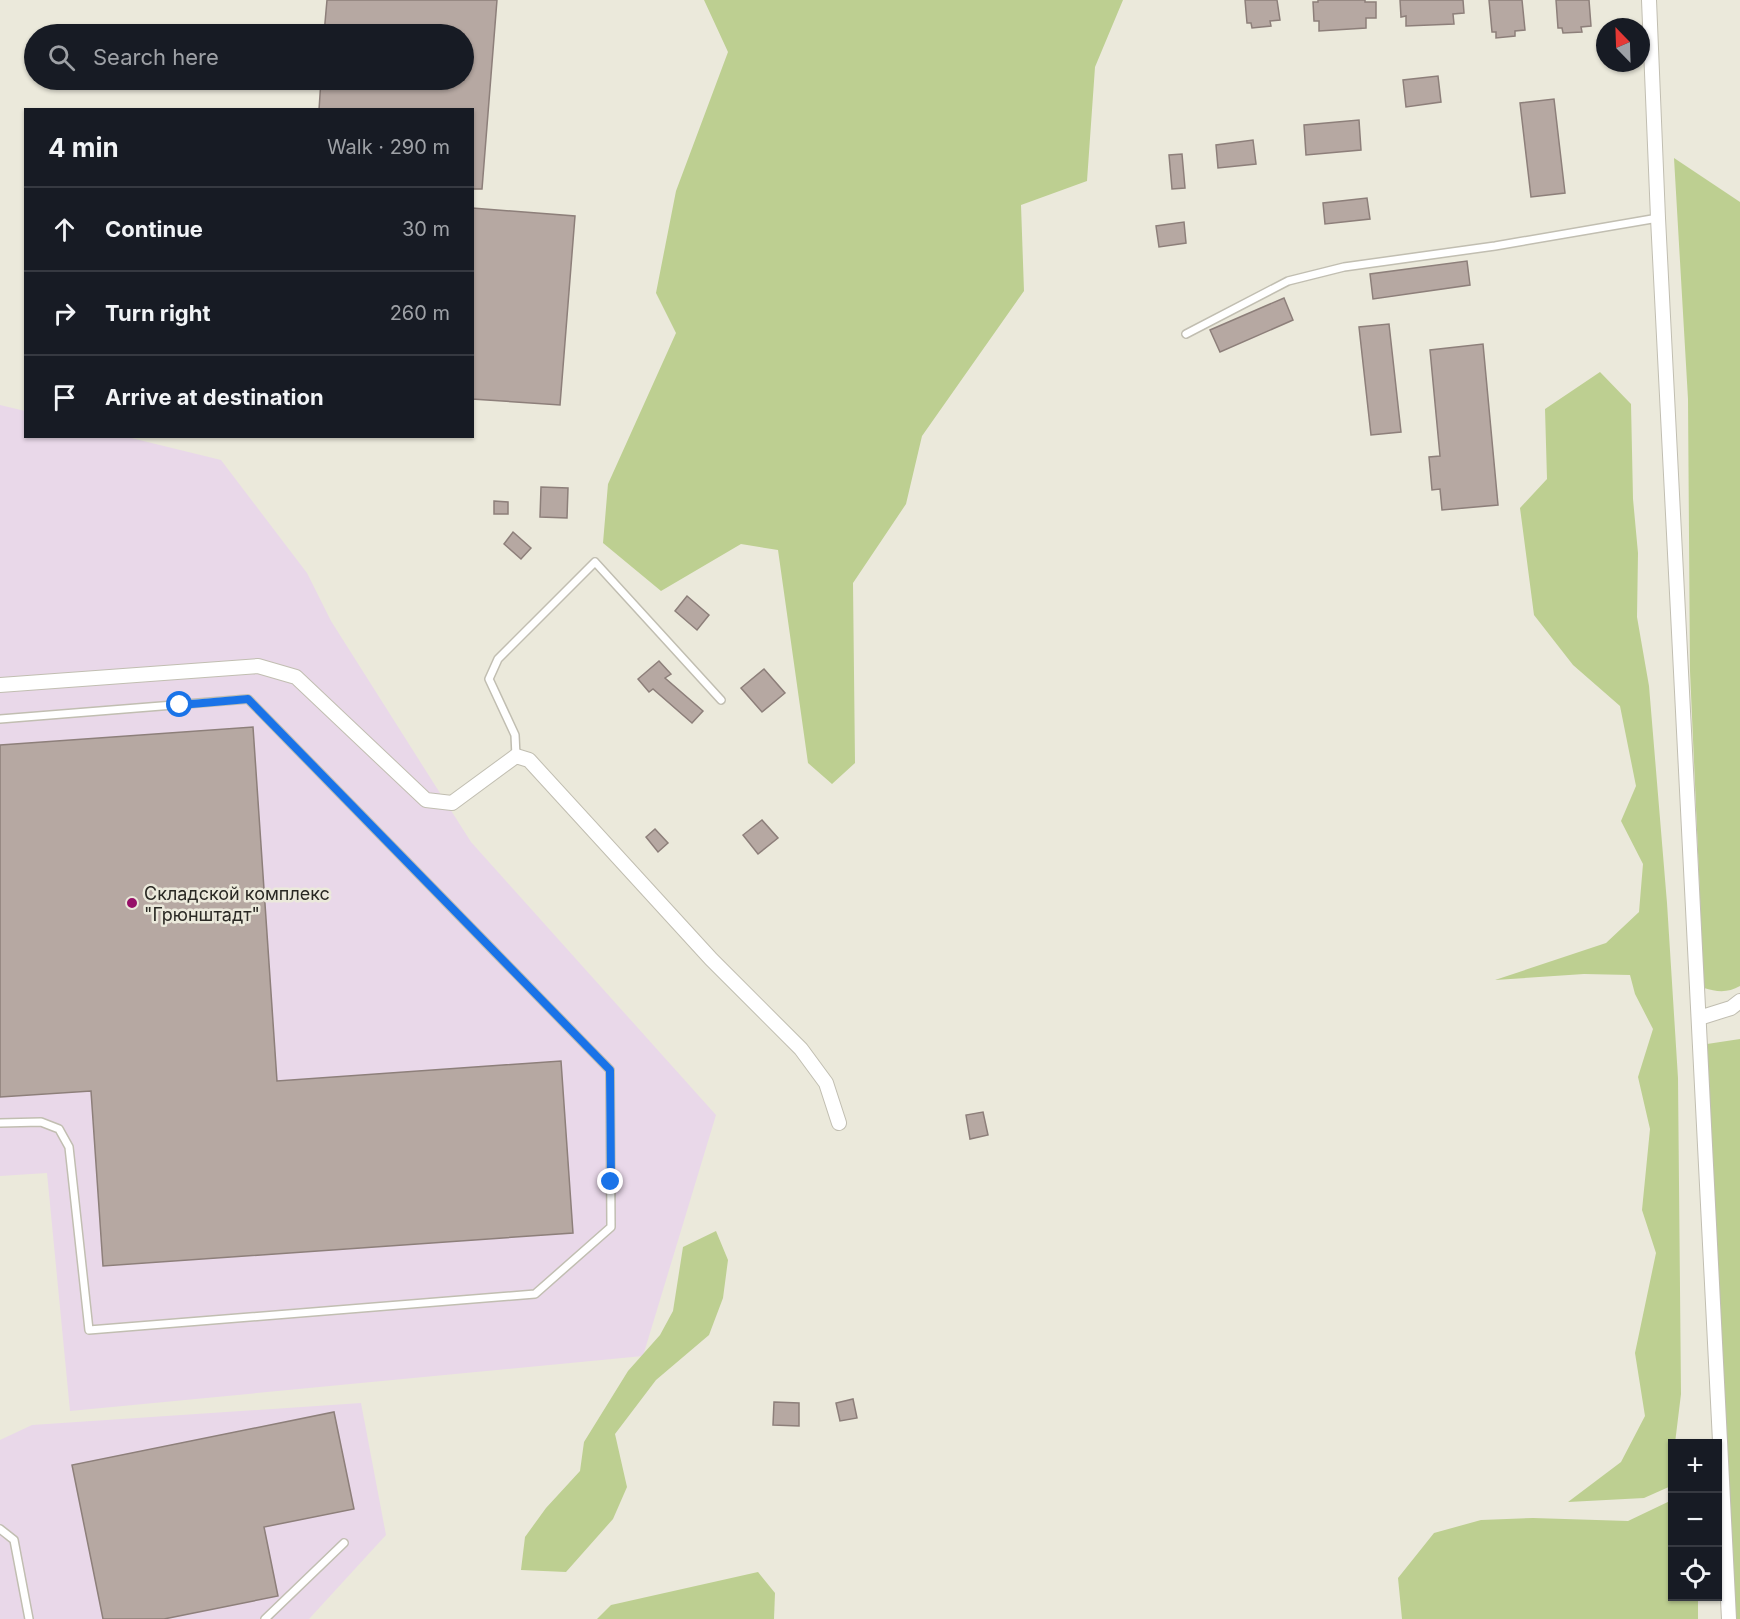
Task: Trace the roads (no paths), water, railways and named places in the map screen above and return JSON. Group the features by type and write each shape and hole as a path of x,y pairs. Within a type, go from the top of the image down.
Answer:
{"street":[{"path":"1649,0 1729,1619"},
{"path":"0,685 258,666 296,677 426,800 452,803 516,756 529,760 711,959 801,1049 826,1083 839,1123"},
{"path":"1699,1018 1731,1008 1740,1001"}],"lane":[{"path":"1186,334 1288,281 1344,267 1495,246 1658,218"},
{"path":"516,756 515,735 489,679 498,659 595,562 721,700"},
{"path":"0,719 248,699 610,1070 611,1227 536,1294 89,1330 69,1147 59,1129 41,1122 0,1123"},
{"path":"0,1528 14,1540 28,1619"},
{"path":"265,1619 344,1543"}],"place":[{"name":"Складской комплекс \"Грюнштадт\"","path":"132,903"}]}
